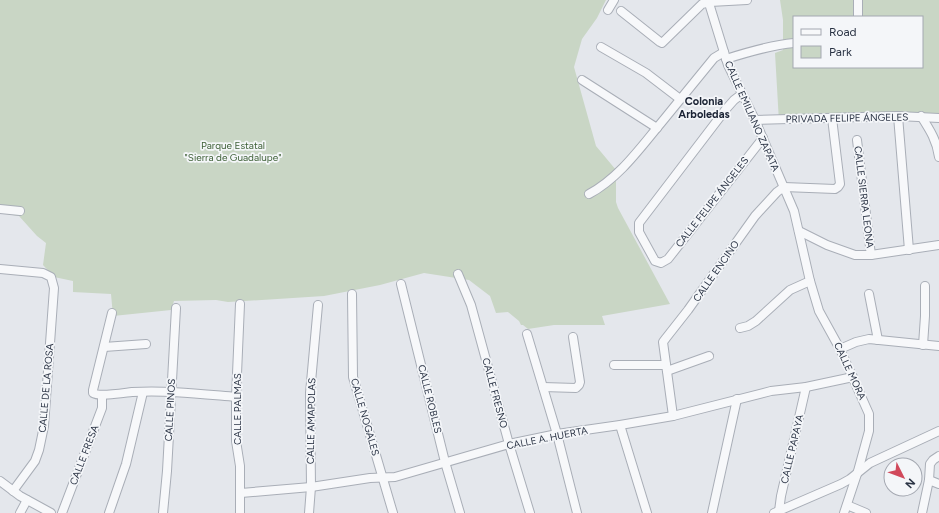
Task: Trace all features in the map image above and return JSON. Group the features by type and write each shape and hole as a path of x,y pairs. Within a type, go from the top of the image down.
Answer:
{"street":[{"path":"608,10 614,0"},
{"path":"622,10 662,43 705,3 709,1 747,0"},
{"path":"858,0 858,16"},
{"name":"CALLE EMILIANO ZAPATA","path":"709,1 725,55 784,187 794,211 799,231"},
{"path":"589,194 602,187 618,172 657,128 714,58 781,44 793,43"},
{"path":"601,46 646,73 680,99"},
{"path":"582,80 657,128"},
{"name":"CALLE FELIPE ÁNGELES","path":"742,94 726,109 640,221 638,226 639,232 653,258 659,262 663,262 668,259 763,138"},
{"path":"898,116 910,250"},
{"name":"PRIVADA FELIPE ÁNGELES","path":"755,120 898,116 939,118"},
{"path":"921,116 934,136 938,146 939,157"},
{"path":"784,187 835,189 838,187 840,184 832,118"},
{"name":"CALLE SIERRA LEONA","path":"857,140 871,255"},
{"name":"CALLE ENCINO","path":"673,416 664,342 755,216 770,199 784,187"},
{"path":"0,209 20,211"},
{"path":"799,231 847,253 855,255 871,255 939,245"},
{"name":"CALLE MORA","path":"799,231 810,281 819,311 840,349 869,414 870,422 858,471 844,513"},
{"name":"CALLE DE LA ROSA","path":"0,269 43,273 51,277 54,288 44,426 35,461 14,492"},
{"name":"CALLE FRESNO","path":"458,274 470,305 530,513"},
{"path":"740,328 748,326 756,321 790,290 810,281"},
{"name":"CALLE ROBLES","path":"401,284 445,462 460,513"},
{"path":"923,345 925,286"},
{"name":"CALLE NOGALES","path":"352,294 353,377 393,513"},
{"path":"869,294 878,340"},
{"name":"CALLE PALMAS","path":"240,304 236,397 236,441 240,466 241,493 240,513"},
{"name":"CALLE AMAPOLAS","path":"309,513 311,487 310,392 318,305"},
{"name":"CALLE PINOS","path":"163,513 167,471 176,308"},
{"path":"112,313 93,393 102,395 143,392 171,392 236,397"},
{"path":"527,334 557,434 577,513"},
{"path":"543,387 576,388 579,385 580,382 573,337"},
{"path":"840,349 856,342 869,339 939,346"},
{"path":"104,347 146,344"},
{"path":"614,365 666,368 709,356"},
{"name":"CALLE A. HUERTA","path":"241,493 311,487 370,478 395,477 509,444 557,434 673,416 771,391 806,387 853,377"},
{"name":"CALLE PAPAYA","path":"777,512 806,387"},
{"path":"109,513 126,464 143,392"},
{"name":"CALLE FRESA","path":"62,513 102,408 102,395"},
{"path":"712,513 737,400"},
{"path":"620,425 648,513"},
{"path":"777,512 841,484 850,479 858,471 870,463 939,431"},
{"path":"922,513 929,480 930,464 936,458"},
{"path":"929,480 939,484"},
{"path":"0,481 14,492 51,513"},
{"path":"20,513 27,500"},
{"path":"847,505 866,513"}],"green space":[{"name":"Parque Estatal \"Sierra de Guadalupe\"","path":"0,0 606,0 597,18 582,39 574,67 596,146 616,170 616,202 618,208 670,304 602,316 605,325 554,325 528,329 521,325 519,321 508,312 496,313 490,296 469,280 424,273 380,285 324,296 228,302 216,300 174,301 171,310 113,316 111,294 73,292 73,281 54,277 43,265 46,243 37,236 19,216 0,213"},
{"path":"780,0 939,0 939,119 901,118 779,122 775,53 783,50 783,20"}],"district":[{"name":"Colonia Arboledas","path":"704,107"}]}
